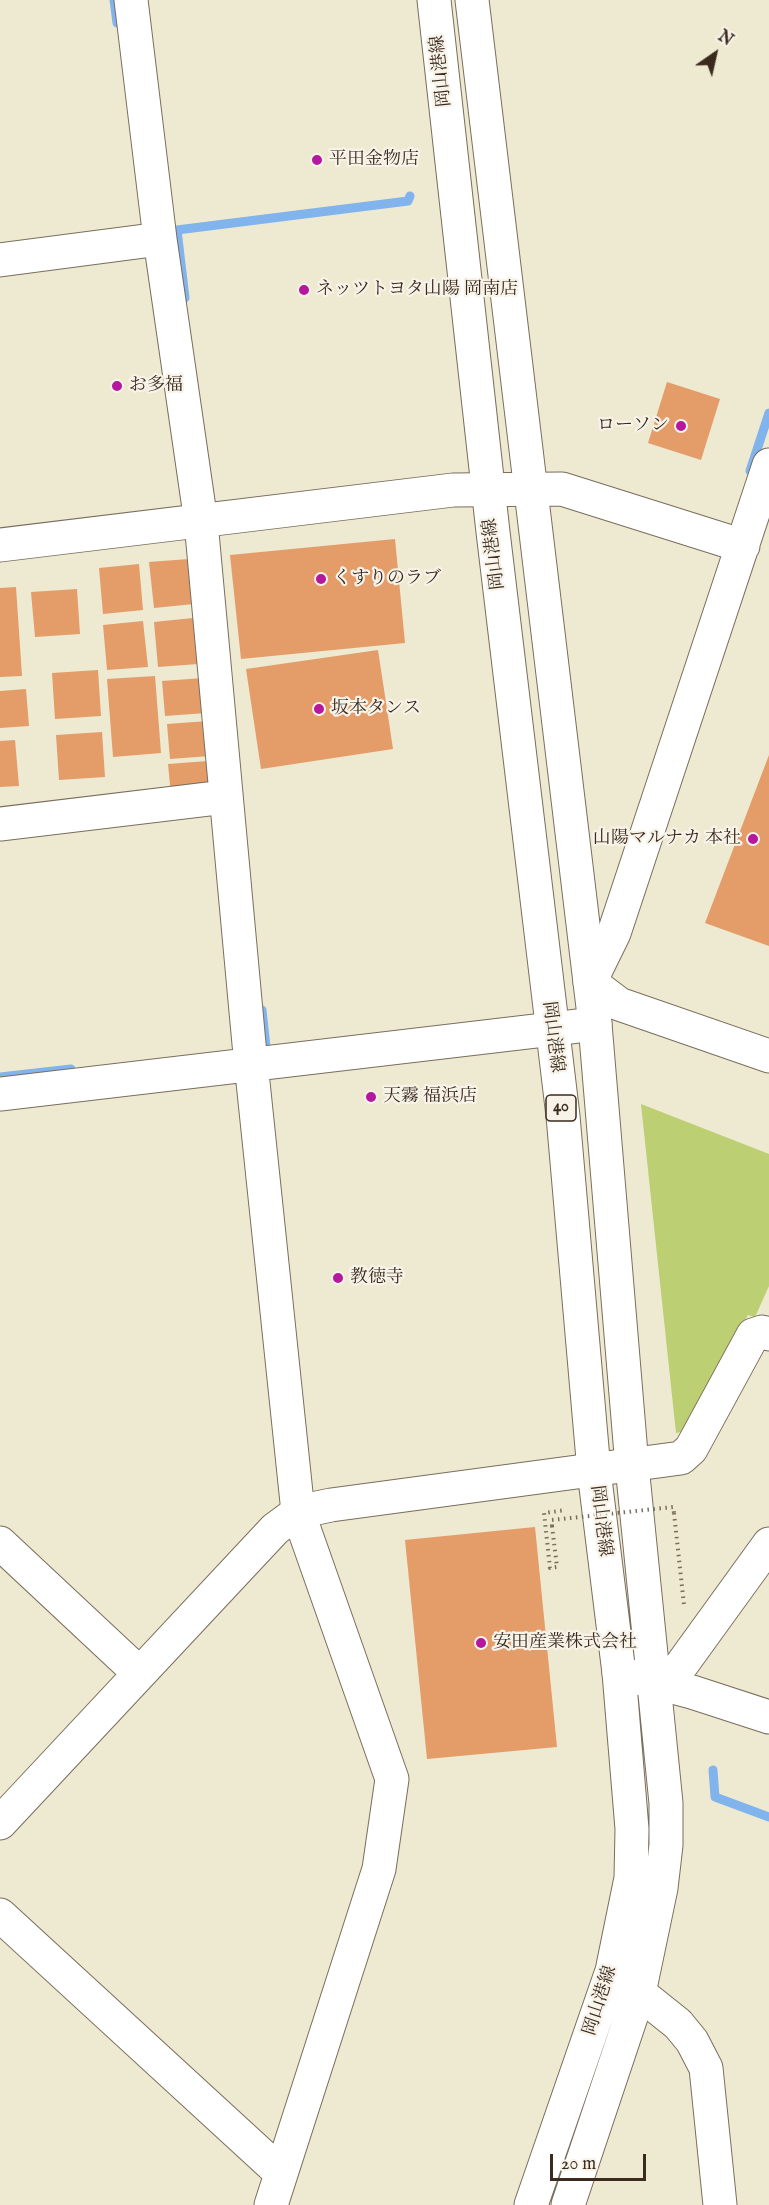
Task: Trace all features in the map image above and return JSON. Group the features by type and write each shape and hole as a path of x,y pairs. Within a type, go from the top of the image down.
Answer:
{"street":[{"path":"130,0 160,239 208,521 225,797 298,1512 392,1779 379,1869 271,2205"},
{"name":"岡山港線","path":"434,0 488,490 562,1116 594,1471 619,1673 632,1839 631,1878 612,1971 531,2205"},
{"name":"岡山港線","path":"472,0 595,1024 632,1466 660,1684 666,1803 666,1845 661,1888 639,1993 568,2205"},
{"path":"0,260 160,239"},
{"path":"769,465 753,535 614,933 590,982 620,1004 769,1056"},
{"path":"0,545 453,490 562,489 753,535"},
{"path":"0,824 225,797"},
{"path":"0,1094 251,1054 595,1024"},
{"path":"0,1823 275,1529 298,1512 331,1505 681,1458 691,1449 753,1335 762,1332 769,1334"},
{"path":"0,1543 140,1673"},
{"path":"660,1684 769,1544"},
{"path":"619,1673 769,1717"},
{"path":"0,1915 281,2173"},
{"path":"612,1971 678,2024 692,2041 706,2068 720,2205"}],"path":[{"path":"570,1510 544,1513 550,1568 557,1567 552,1520 674,1507 685,1613"}],"green space":[{"path":"641,1104 769,1154 769,1286 755,1317 748,1315 688,1431 676,1433"}],"building":[{"path":"667,382 720,399 701,460 648,443"},
{"path":"395,539 405,643 241,659 230,555"},
{"path":"189,559 194,604 154,608 149,562"},
{"path":"139,564 143,610 103,614 99,568"},
{"path":"16,587 22,676 0,677 0,588"},
{"path":"77,589 80,634 35,637 31,592"},
{"path":"193,618 198,664 158,667 154,622"},
{"path":"143,621 148,667 107,670 103,625"},
{"name":"坂本タンス","path":"378,650 393,749 261,769 246,669"},
{"path":"98,670 101,716 55,719 52,673"},
{"path":"155,676 161,753 113,757 107,679"},
{"path":"203,678 206,713 165,716 162,681"},
{"path":"26,689 29,726 0,728 0,691"},
{"path":"208,721 210,756 170,759 167,724"},
{"path":"102,732 105,777 59,780 56,735"},
{"path":"15,740 19,786 0,787 0,741"},
{"name":"山陽マルナカ 本社","path":"769,755 769,946 705,923"},
{"path":"208,761 211,792 171,795 168,764"},
{"name":"安田産業株式会社","path":"535,1527 557,1747 427,1759 405,1540"}],"waterway":[{"path":"114,0 117,23"},
{"path":"185,298 177,230 408,201 410,196"},
{"path":"750,471 769,413"},
{"path":"257,1048 266,1047 262,1010"},
{"path":"0,1077 71,1069"},
{"path":"713,1770 715,1797 769,1817"}],"place":[{"name":"平田金物店","path":"317,160"},
{"name":"ネッツトヨタ山陽 岡南店","path":"304,290"},
{"name":"お多福","path":"117,386"},
{"name":"ローソン","path":"681,426"},
{"name":"くすりのラブ","path":"321,579"},
{"name":"坂本タンス","path":"319,709"},
{"name":"山陽マルナカ 本社","path":"753,839"},
{"name":"天霧 福浜店","path":"371,1097"},
{"name":"教徳寺","path":"338,1278"},
{"name":"安田産業株式会社","path":"481,1643"}]}
